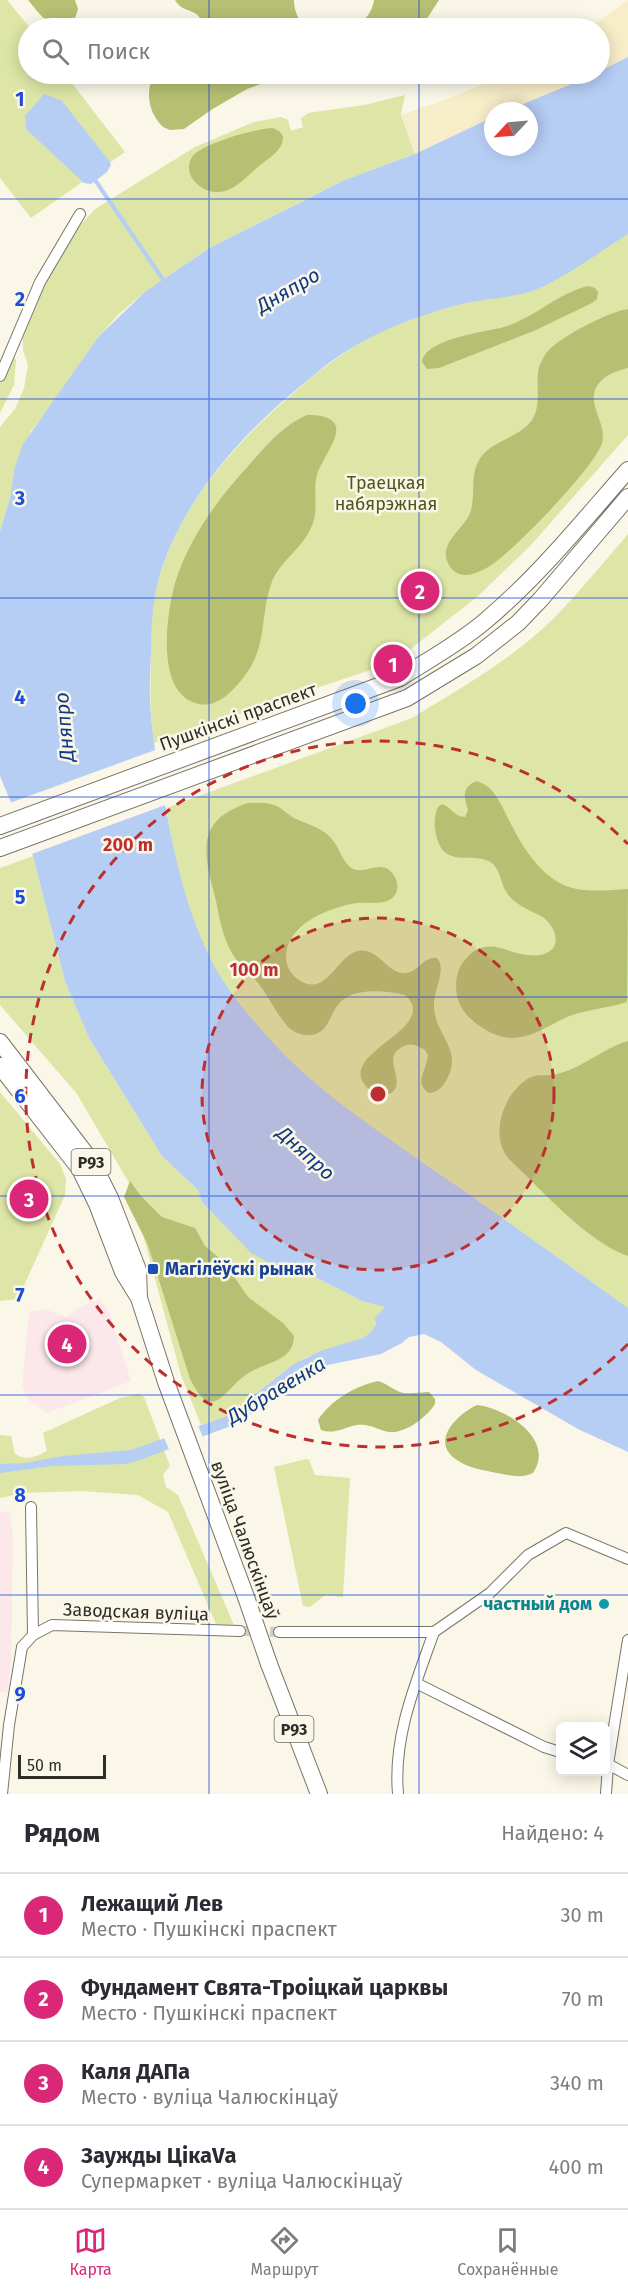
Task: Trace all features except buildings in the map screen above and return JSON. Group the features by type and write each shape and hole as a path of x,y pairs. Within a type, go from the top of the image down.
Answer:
{"main road":[{"name":"Пушкінскі праспект","path":"0,826 400,678 457,642 507,603 534,576 628,470"},
{"path":"0,848 407,698 476,656 518,622 541,599 628,496"},
{"name":"вуліца Чалюскінцаў","path":"1,1043 92,1162 110,1198 138,1270 139,1298"},
{"name":"вуліца Чалюскінцаў","path":"0,1066 80,1169 97,1204 123,1272 139,1298 166,1382 319,1794"}],"street":[{"path":"0,376 40,282 80,214"},
{"path":"2,1794 9,1725 22,1647 33,1635 31,1507"},
{"path":"279,1632 434,1632 490,1593 528,1555 566,1533 628,1559"},
{"name":"Заводская вуліца","path":"33,1635 52,1625 240,1631"},
{"path":"398,1794 396,1774 398,1745 434,1632"},
{"path":"610,1746 628,1640"},
{"path":"416,1683 544,1747 556,1751"},
{"path":"610,1766 628,1775"},
{"path":"606,1794 607,1776"}],"shaded area":[{"path":"100,1299 109,1312 131,1381 47,1413 30,1401 22,1388 29,1312 45,1309 67,1317 76,1309"},
{"path":"9,1511 13,1535 11,1661 8,1692 0,1692 0,1512"}],"green space":[{"path":"0,0 7,0 22,18 18,18 18,84 73,84 125,152 31,218 0,178"},
{"path":"28,0 75,0 78,9 75,18 43,18"},
{"path":"175,0 294,0 299,18 200,18"},
{"path":"374,0 439,0 427,18 365,18"},
{"path":"151,84 261,84 247,89 211,110 184,129 170,130 163,127 154,115 150,102"},
{"path":"405,95 401,115 415,154 342,181 211,247 146,291 118,315 99,336 31,431 14,470 10,498 0,531 0,427 15,409 24,388 28,365 23,350 23,335 54,264 78,228 95,209 195,147 254,122 281,117 288,120 291,131 303,127 301,118 308,113 364,105"},
{"path":"273,128 283,136 281,146 275,154 234,187 225,191 210,191 197,184 192,178 189,164 197,152 230,138"},
{"name":"Траецкая набярэжная","path":"628,234 628,435 531,545 478,596 394,662 154,743 151,703 151,623 161,570 185,517 201,492 238,446 306,382 363,341 406,321 439,310 535,289 551,282"},
{"path":"588,286 595,288 598,292 597,299 536,330 439,368 427,369 422,362 425,354 432,348 455,338 512,324 566,294"},
{"path":"628,309 628,368 608,375 595,390 594,403 603,436 596,454 570,488 504,555 476,573 463,575 456,572 449,565 446,550 471,510 477,463 486,451 520,431 532,420 538,401 539,367 545,354 554,345 586,326 610,314"},
{"path":"11,357 16,360 14,385 0,413 0,383"},
{"path":"307,415 324,417 333,421 336,428 331,446 317,475 314,521 307,535 273,579 257,654 251,666 239,683 224,697 206,705 199,704 185,698 175,686 167,652 169,615 181,566 205,520 237,478 275,437 290,424"},
{"path":"628,534 628,1308 334,1100 262,1032 223,981 199,936 182,882 166,808 412,718 487,672 539,632 574,597"},
{"path":"477,781 494,792 524,847 552,878 577,889 596,891 628,889 627,1002 582,1012 526,1036 511,1038 502,1037 482,1028 462,1009 457,996 457,978 461,965 474,952 483,947 493,947 533,956 550,951 556,941 553,930 546,920 521,906 508,895 494,865 479,858 453,856 446,853 440,846 435,824 438,807 442,804 465,817 468,810 466,789"},
{"path":"248,803 274,805 294,818 322,831 333,841 350,867 356,870 385,868 395,877 397,890 389,900 335,908 301,926 288,945 286,960 288,967 299,980 317,984 331,974 350,954 358,951 371,952 391,968 402,973 412,971 427,960 437,958 441,968 434,1004 435,1015 452,1059 447,1079 438,1090 429,1093 424,1089 421,1081 428,1055 425,1050 414,1045 402,1047 394,1056 397,1082 393,1092 385,1096 376,1094 365,1085 360,1073 365,1062 411,1018 413,1007 405,995 373,991 357,993 339,1003 326,1026 317,1034 304,1035 288,1027 259,984 235,958 225,937 208,870 207,842 210,830 218,820 230,811"},
{"path":"33,856 65,981 89,1038 162,1156 198,1190 202,1202 222,1222 277,1267 307,1273 362,1301 386,1307 372,1331 363,1338 307,1357 227,1416 201,1425 181,1375 129,1183 77,1094 0,1005 0,868"},
{"path":"628,1041 628,1256 597,1240 581,1228 509,1159 503,1150 500,1127 506,1104 512,1094 529,1078 554,1075 569,1070"},
{"path":"0,1092 60,1164 66,1179 65,1195 18,1299 0,1301"},
{"path":"130,1181 140,1195 162,1217 195,1228 205,1246 224,1262 248,1297 283,1323 294,1336 293,1345 284,1356 247,1374 225,1394 212,1402 205,1400 198,1393 190,1379 148,1245 124,1197"},
{"path":"378,1381 403,1393 429,1392 435,1399 435,1404 415,1424 395,1432 361,1425 335,1431 321,1430 318,1420 330,1406 352,1390"},
{"path":"138,1394 144,1397 170,1466 163,1475 166,1487 178,1495 234,1625 216,1624 168,1512 138,1495 81,1491 23,1493 0,1498 0,1435 11,1436 15,1454 27,1458 35,1456 47,1451 43,1433 120,1398"},
{"path":"477,1405 501,1412 524,1427 533,1437 538,1448 538,1460 533,1473 515,1476 481,1470 461,1463 449,1453 446,1437 449,1429 461,1415"},
{"path":"309,1460 315,1475 350,1478 343,1597 325,1595 310,1607 303,1606 274,1467"}],"sand":[{"path":"628,0 628,57 610,66 610,18 603,18"},
{"path":"484,84 571,84 528,102 484,102 484,121 415,154 401,115"}],"water":[{"path":"628,57 628,234 570,272 535,290 446,308 408,321 370,338 335,359 295,390 249,433 228,456 191,506 164,562 153,607 150,692 156,758 180,876 198,931 222,980 276,1046 337,1101 628,1308 628,1452 578,1429 476,1370 441,1342 424,1334 409,1337 381,1354 328,1365 301,1379 236,1424 140,1460 126,1464 52,1466 0,1473 0,1464 131,1450 227,1416 294,1364 323,1350 363,1338 372,1331 376,1324 375,1318 385,1307 362,1301 307,1273 277,1267 251,1253 202,1202 198,1190 162,1156 89,1038 65,981 33,856 0,776 0,531 10,498 14,470 23,444 99,336 146,291 211,247 342,181 415,154 484,121 484,156 538,156 538,102 528,102 571,84 610,84 610,66"},
{"path":"44,94 62,101 110,162 111,165 107,172 91,184 84,183 26,129 25,116"}],"pier":[{"path":"158,749 168,804 29,855 7,804"},
{"path":"197,1423 204,1440 170,1452 163,1435"}],"waterway":[{"path":"95,180 164,281"}],"tunnel":[{"path":"240,1631 279,1632"}],"place":[{"name":"Фундамент Свята-Троіцкай царквы","path":"420,591"},
{"name":"Лежащий Лев","path":"393,664"},
{"name":"Каля ДАПа","path":"29,1199"},
{"name":"Магілёўскі рынак","path":"153,1269"},
{"name":"Заужды ЦікаVа","path":"67,1344"},
{"name":"частный дом","path":"604,1604"}],"water label":[{"name":"Дняпро","path":"288,290"},
{"name":"Дняпро","path":"64,727"},
{"name":"Дняпро","path":"306,1153"},
{"name":"Дубравенка","path":"276,1390"}]}
